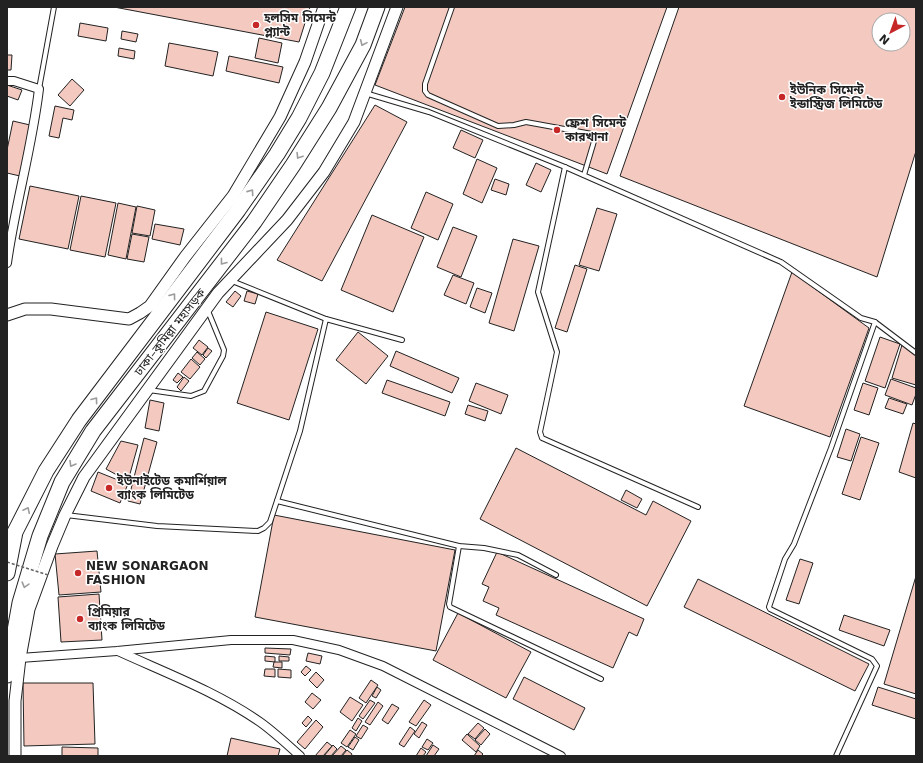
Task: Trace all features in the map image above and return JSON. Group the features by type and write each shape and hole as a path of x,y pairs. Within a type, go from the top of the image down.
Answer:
{"highway":[{"name":"ঢাকা–কুমিল্লা মহাসড়ক","path":"7,551 46,471 79,420 238,210 278,154 299,118 322,73 348,7"},
{"name":"ঢাকা–কুমিল্লা মহাসড়ক","path":"7,675 20,604 40,536 62,482 93,431 254,222 293,165 329,108 363,45 377,7"},
{"name":"ঢাকা–কুমিল্লা মহাসড়ক","path":"7,573 16,532"}],"street":[{"path":"7,315 24,309 51,309 129,319 150,306 185,257 233,196 273,130 305,62 324,7"},
{"path":"15,756 15,701 20,658 29,609 52,546 65,515 84,477 218,293 287,220 324,172 354,122 397,7"},
{"path":"7,81 14,81 39,89 7,263"},
{"path":"20,658 117,651 231,640 293,640 339,650 383,666 561,756"},
{"path":"117,651 219,698 260,722 300,756"}],"lane":[{"path":"39,89 54,7"},
{"path":"452,7 425,84 425,91 428,95 498,126 514,125 526,122 592,134 594,138 584,175"},
{"path":"365,93 428,112 565,167 781,262 861,318 874,322 916,353"},
{"path":"565,167 538,292 557,352 540,432 542,438 698,507"},
{"path":"230,281 326,319 402,340"},
{"path":"147,390 191,396 204,391 223,356 224,350 207,309"},
{"path":"65,515 157,526 258,531 264,528 270,522 300,431 326,319"},
{"path":"836,756 877,666 872,659 770,609 769,607 785,559 794,544 831,448 874,322"},
{"path":"277,501 459,546 484,548 518,555 556,575"},
{"path":"459,546 449,604 450,607 601,679"}],"path":[{"path":"7,562 48,575"}],"building":[{"name":"হলসিম সিমেন্ট প্ল্যান্ট","path":"114,7 310,7 299,42"},
{"name":"ফ্রেশ সিমেন্ট কারখানা","path":"405,7 667,7 607,174 375,85"},
{"name":"ইউনিক সিমেন্ট ইন্ডাস্ট্রিজ লিমিটেড","path":"679,7 916,7 916,151 877,277 620,176"},
{"path":"80,23 108,28 106,41 78,36"},
{"path":"122,31 138,34 136,42 121,39"},
{"path":"259,38 282,43 278,63 255,58"},
{"path":"169,43 218,52 213,76 165,66"},
{"path":"119,48 135,51 134,59 118,56"},
{"path":"7,55 12,55 11,70 7,70"},
{"path":"229,56 283,67 279,83 226,71"},
{"path":"72,79 84,90 70,106 58,95"},
{"path":"7,85 22,90 18,100 7,96"},
{"path":"375,105 407,122 322,281 277,260"},
{"path":"55,106 74,110 72,120 63,118 59,138 49,136"},
{"path":"13,121 30,125 20,176 7,173 7,150"},
{"path":"461,130 483,140 475,158 453,148"},
{"path":"477,159 497,168 482,203 463,194"},
{"path":"536,163 551,170 541,192 526,185"},
{"path":"495,179 509,184 506,195 491,190"},
{"path":"30,186 79,196 68,249 19,239"},
{"path":"426,192 453,204 438,240 411,228"},
{"path":"81,196 116,203 105,257 70,250"},
{"path":"118,203 136,207 126,259 108,255"},
{"path":"137,206 155,210 150,236 132,233"},
{"path":"597,208 617,214 599,271 579,265"},
{"path":"372,215 424,237 393,312 341,290"},
{"path":"155,224 184,229 180,245 152,239"},
{"path":"453,227 477,236 461,277 437,267"},
{"path":"132,234 149,237 144,262 127,259"},
{"path":"513,239 539,246 514,331 489,323"},
{"path":"575,265 587,269 567,332 555,328"},
{"path":"792,272 869,328 830,437 744,406"},
{"path":"453,275 474,283 466,304 444,295"},
{"path":"477,288 492,293 485,313 470,307"},
{"path":"235,291 241,296 233,307 226,302"},
{"path":"247,291 258,294 255,304 244,301"},
{"path":"266,312 318,329 289,420 237,403"},
{"path":"358,332 388,356 366,384 336,360"},
{"path":"880,337 900,344 885,388 865,381"},
{"path":"199,340 208,347 202,355 193,348"},
{"path":"902,345 916,354 916,385 892,378"},
{"path":"208,348 212,351 206,358 203,355"},
{"path":"396,351 459,378 452,393 390,366"},
{"path":"197,352 205,359 200,365 192,358"},
{"path":"191,359 200,367 190,379 181,372"},
{"path":"178,373 183,377 177,383 173,380"},
{"path":"184,377 189,381 181,391 177,387"},
{"path":"891,379 916,388 916,394 912,405 885,395"},
{"path":"387,380 450,402 445,416 382,393"},
{"path":"476,383 508,395 501,414 469,401"},
{"path":"863,383 878,388 869,415 854,410"},
{"path":"889,398 907,404 903,414 885,408"},
{"path":"150,400 164,403 159,431 145,428"},
{"path":"468,405 488,411 485,421 465,414"},
{"path":"913,423 916,424 916,478 899,472"},
{"path":"846,429 860,434 851,461 837,457"},
{"path":"861,437 879,443 860,500 842,494"},
{"path":"144,438 157,442 140,504 128,501"},
{"path":"121,441 138,445 128,481 106,469"},
{"path":"516,448 646,515 653,501 691,521 647,606 480,519"},
{"name":"ইউনাইটেড কমার্শিয়াল ব্যাংক লিমিটেড","path":"98,472 128,484 120,503 91,491"},
{"path":"626,490 642,499 637,508 621,500"},
{"path":"274,515 455,550 436,651 255,617"},
{"name":"NEW SONARGAON FASHION","path":"97,551 101,592 59,595 55,554"},
{"path":"497,552 644,619 637,636 629,632 613,668 496,615 499,608 483,601 489,587 482,584"},
{"path":"800,559 813,563 799,604 786,600"},
{"path":"916,576 916,694 884,684"},
{"path":"698,579 869,664 855,691 684,607"},
{"name":"প্রিমিয়ার ব্যাংক লিমিটেড","path":"99,594 102,640 61,642 58,597"},
{"path":"458,613 531,652 506,698 433,660"},
{"path":"844,615 890,630 884,646 839,630"},
{"path":"265,648 291,649 290,655 265,653"},
{"path":"308,653 322,656 320,664 306,661"},
{"path":"265,656 275,657 275,662 265,661"},
{"path":"279,656 289,657 289,661 279,661"},
{"path":"274,662 282,662 282,668 273,667"},
{"path":"306,666 311,670 305,676 301,672"},
{"path":"265,669 275,669 275,677 264,676"},
{"path":"278,669 291,670 291,678 278,677"},
{"path":"316,672 324,680 317,688 309,680"},
{"path":"524,677 585,708 574,730 513,699"},
{"path":"371,680 378,685 366,703 359,698"},
{"path":"23,683 93,683 95,744 24,746"},
{"path":"377,687 381,690 376,698 372,696"},
{"path":"878,687 916,699 916,719 872,705"},
{"path":"312,693 321,700 313,709 305,702"},
{"path":"350,697 363,705 352,721 340,712"},
{"path":"370,700 375,703 363,719 359,716"},
{"path":"424,700 431,705 416,726 409,722"},
{"path":"378,702 383,706 370,725 365,722"},
{"path":"392,704 399,708 388,724 382,720"},
{"path":"308,716 312,720 306,727 302,723"},
{"path":"358,718 362,721 356,731 352,728"},
{"path":"316,720 323,727 305,749 297,742"},
{"path":"422,722 427,725 419,738 414,734"},
{"path":"478,723 484,728 475,739 468,734"},
{"path":"363,725 368,728 361,739 356,736"},
{"path":"410,727 415,731 404,747 399,744"},
{"path":"485,729 490,734 481,745 475,740"},
{"path":"350,730 356,734 347,747 341,743"},
{"path":"467,734 480,746 476,752 462,740"},
{"path":"355,737 359,740 353,750 348,747"},
{"path":"231,738 280,749 278,756 227,756"},
{"path":"427,739 433,743 428,750 422,747"},
{"path":"327,742 332,746 323,756 315,756"},
{"path":"333,745 337,749 331,756 324,756"},
{"path":"433,745 439,749 434,756 426,756"},
{"path":"341,746 346,750 341,756 332,756"},
{"path":"62,747 98,748 98,756 62,756"},
{"path":"421,748 426,752 423,756 416,756"},
{"path":"347,750 352,754 351,756 342,756"},
{"path":"478,750 483,754 481,756 474,756"}],"place":[{"name":"হলসিম সিমেন্ট প্ল্যান্ট","path":"256,25"},
{"name":"ইউনিক সিমেন্ট ইন্ডাস্ট্রিজ লিমিটেড","path":"782,97"},
{"name":"ফ্রেশ সিমেন্ট কারখানা","path":"557,130"},
{"name":"ইউনাইটেড কমার্শিয়াল ব্যাংক লিমিটেড","path":"109,488"},
{"name":"NEW SONARGAON FASHION","path":"78,573"},
{"name":"প্রিমিয়ার ব্যাংক লিমিটেড","path":"80,619"}]}
